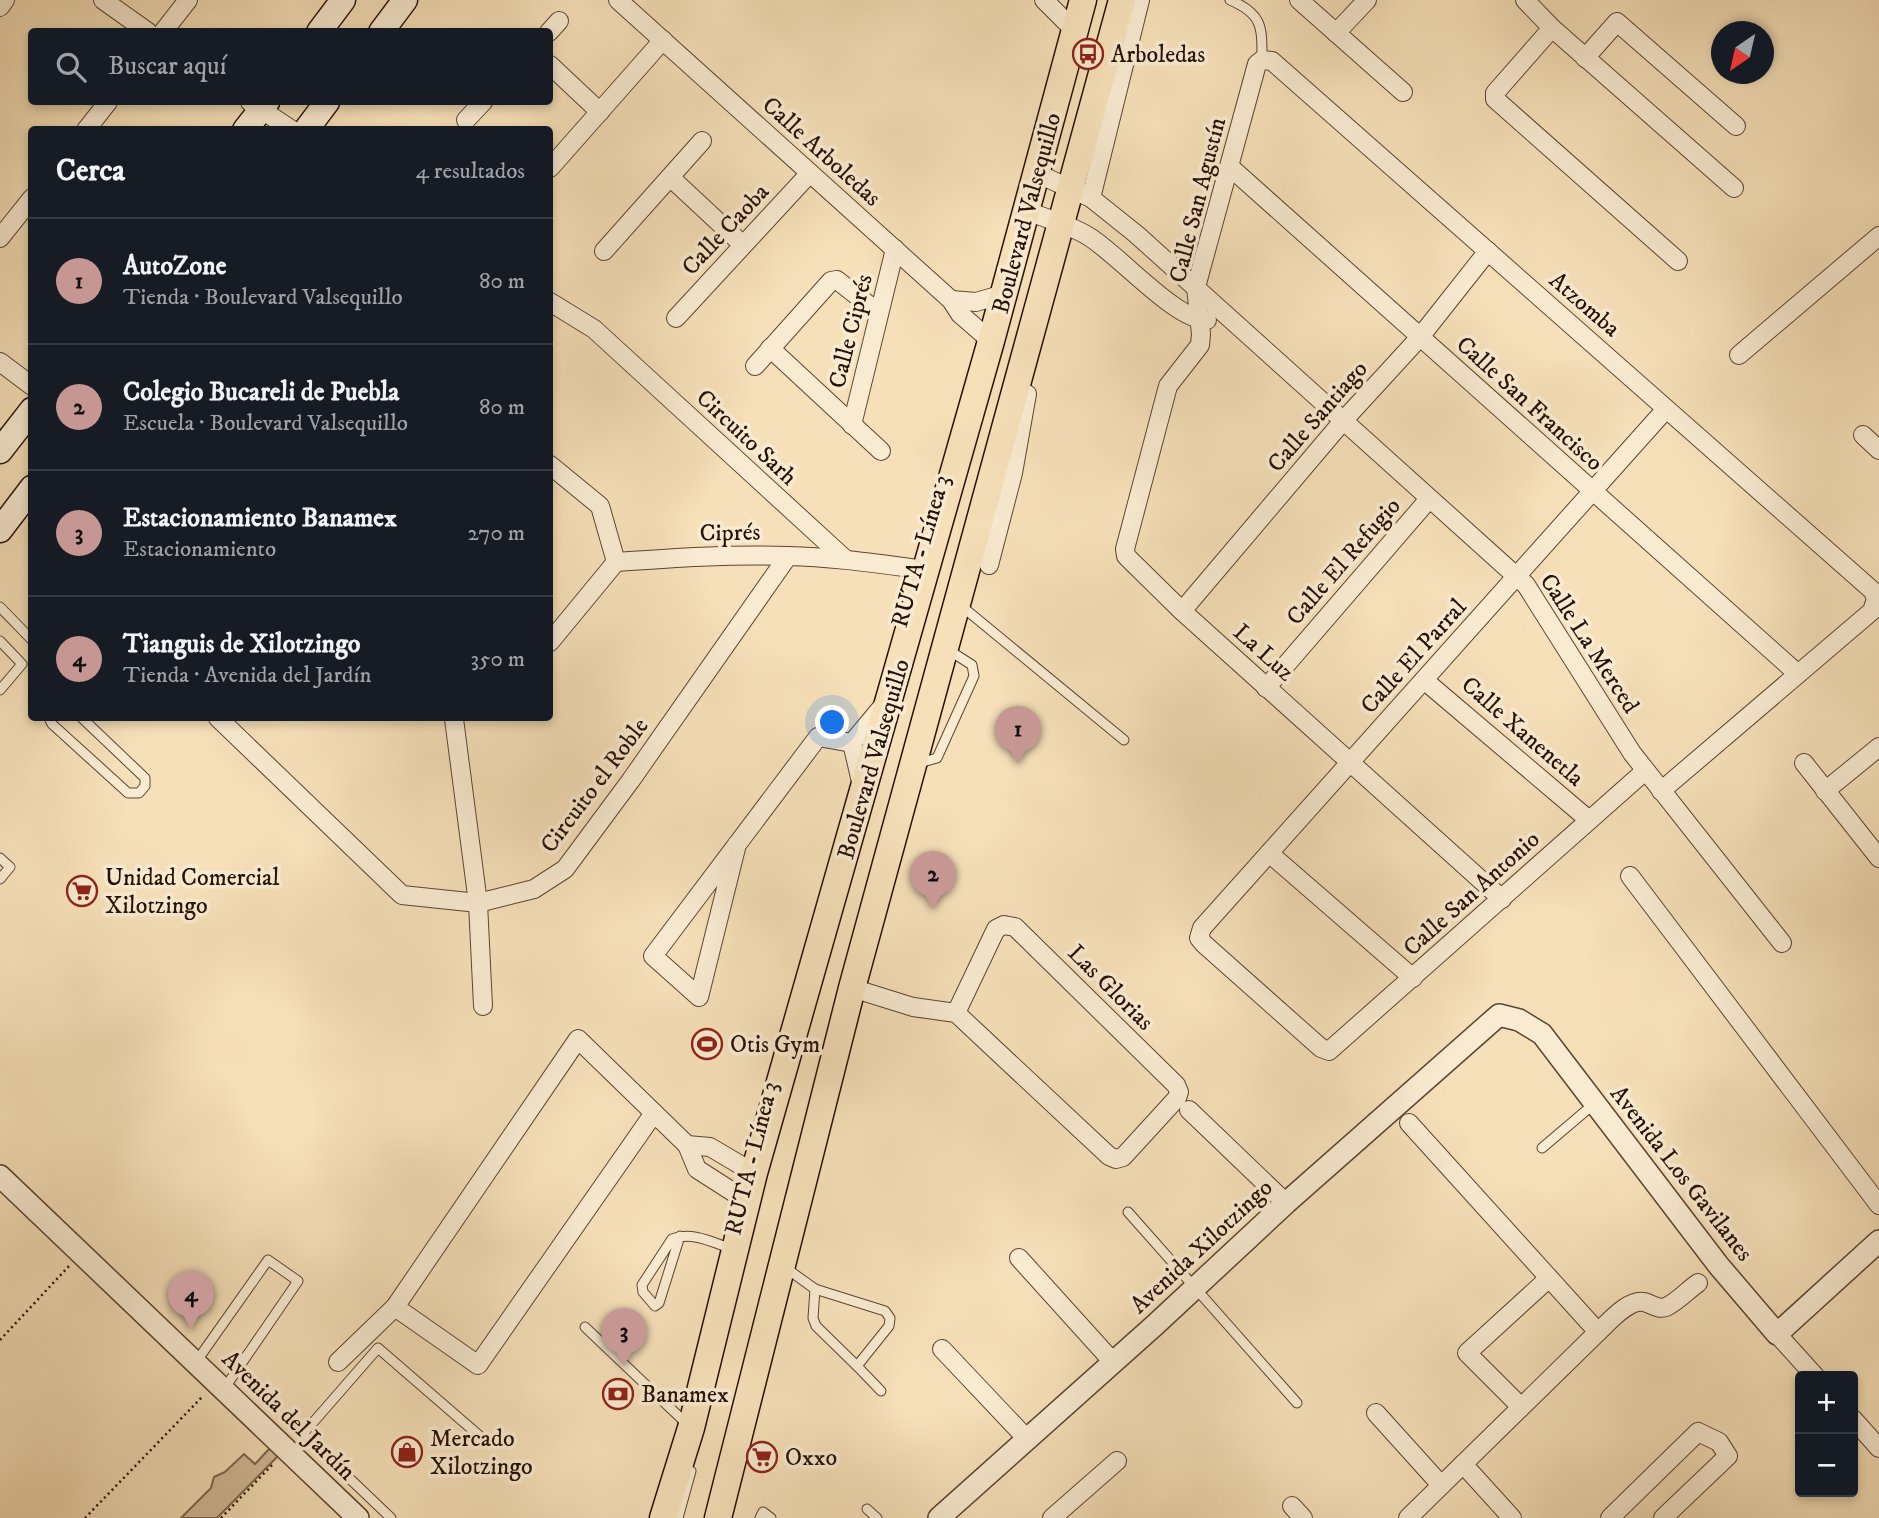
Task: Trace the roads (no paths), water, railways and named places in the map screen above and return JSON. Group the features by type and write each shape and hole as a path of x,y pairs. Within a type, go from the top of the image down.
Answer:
{"main road":[{"path":"322,28 343,0"},
{"path":"384,28 405,0"},
{"name":"Boulevard Valsequillo","path":"663,1518 691,1428 754,1173 864,794 1004,294 1030,212 1083,0"},
{"name":"Boulevard Valsequillo","path":"718,1518 852,988 945,648 1017,408 1057,223 1075,191 1122,0"},
{"path":"247,126 258,105"},
{"path":"309,126 325,105"},
{"path":"0,452 28,415"},
{"path":"0,530 28,493"}],"street":[{"path":"0,7 5,0"},
{"path":"103,0 142,28"},
{"path":"166,28 188,0"},
{"name":"Calle Arboledas","path":"618,0 951,300 960,314 991,341"},
{"path":"1044,0 1075,31"},
{"path":"1075,191 1140,0"},
{"path":"1300,0 1403,92"},
{"path":"1336,33 1367,0"},
{"path":"1525,0 1585,58 1734,188"},
{"path":"1585,58 1617,22 1736,127"},
{"path":"1552,28 1495,93 1496,99 1678,261"},
{"path":"553,165 663,40"},
{"name":"Calle San Agustín","path":"1168,386 1200,345 1196,287 1257,64 1262,60"},
{"name":"Atzomba","path":"1262,60 1272,61 1873,591 1876,599 1872,611 1798,674"},
{"path":"553,68 600,112"},
{"path":"89,126 106,105"},
{"path":"260,105 287,126"},
{"path":"466,120 480,105"},
{"path":"604,251 702,141"},
{"name":"Calle San Francisco","path":"1230,167 1798,674"},
{"name":"Calle Caoba","path":"676,318 810,173"},
{"name":"Calle La Merced","path":"1040,175 1075,191 1196,287 1228,319 1526,585 1645,771 1782,943"},
{"path":"670,177 743,245"},
{"path":"0,238 28,203"},
{"path":"1030,212 1087,235 1175,307 1200,320 1228,319"},
{"path":"1739,355 1879,236"},
{"name":"Calle Ciprés","path":"852,425 895,249"},
{"name":"Calle Santiago","path":"1182,611 1343,422 1420,337 1488,251"},
{"path":"755,366 831,281 837,280 879,313"},
{"path":"951,300 976,302 1004,294"},
{"name":"Circuito Sarh","path":"553,304 594,329 845,559"},
{"path":"770,348 881,451"},
{"path":"0,362 28,383"},
{"name":"La Luz","path":"1168,386 1125,550 1129,561 1266,688 1502,899"},
{"path":"989,565 1013,472 1017,408"},
{"name":"Calle El Parral","path":"1328,1051 1204,944 1199,938 1202,929 1667,409"},
{"path":"1863,435 1879,450"},
{"path":"553,467 600,506 616,562 553,638"},
{"name":"Calle El Refugio","path":"1266,688 1429,499"},
{"name":"Ciprés","path":"616,562 700,556 845,559"},
{"name":"Circuito el Roble","path":"221,721 402,895 478,902 534,889 565,869 631,780 788,556"},
{"path":"845,559 927,570"},
{"path":"1661,791 1798,674"},
{"name":"Calle Xanenetla","path":"1424,680 1589,820"},
{"path":"852,743 889,699"},
{"path":"453,721 478,902 483,1006"},
{"path":"737,844 699,997 653,956 737,844 818,737 852,743"},
{"path":"852,743 864,794"},
{"path":"1825,791 1879,747"},
{"path":"1804,763 1879,858"},
{"name":"Calle San Antonio","path":"1328,1051 1645,771"},
{"path":"1269,853 1413,978"},
{"path":"1630,876 1879,1205"},
{"name":"Las Glorias","path":"1004,925 1015,927 1176,1085 1179,1092 1177,1098 1123,1157 1116,1159 1109,1156 956,1013 996,929 1004,925"},
{"path":"852,988 913,1007 956,1013"},
{"name":"Avenida Los Gavilanes","path":"1499,1015 1519,1020 1542,1034 1719,1266 1810,1371"},
{"name":"Avenida Xilotzingo","path":"939,1518 1114,1362 1286,1203 1499,1015"},
{"path":"338,1363 395,1307 578,1039 687,1145 697,1169 747,1201"},
{"path":"1189,1110 1286,1203"},
{"path":"395,1307 478,1365 654,1113"},
{"path":"1409,1123 1598,1332"},
{"path":"687,1145 710,1147 754,1173"},
{"name":"Avenida del Jardín","path":"0,1176 358,1518"},
{"path":"1777,1334 1879,1241"},
{"path":"1019,1258 1114,1362"},
{"path":"1521,1407 1467,1353 1548,1279"},
{"path":"1408,1518 1598,1332 1635,1302 1644,1302 1658,1308 1666,1307 1698,1283"},
{"path":"942,1349 1027,1439"},
{"path":"1376,1413 1441,1485"},
{"path":"1858,1425 1879,1448"},
{"path":"1610,1518 1698,1432 1719,1442 1728,1456 1663,1518"},
{"path":"1052,1518 1117,1461"},
{"path":"1463,1464 1512,1518"}],"lane":[{"path":"1040,175 1091,0"},
{"path":"1075,191 1114,0"},
{"path":"1230,0 1247,7 1258,18 1262,31 1262,60"},
{"name":"RUTA - Línea 3","path":"791,1082 955,501 1030,212"},
{"path":"707,1518 937,638 1057,223"},
{"path":"958,603 1124,740"},
{"path":"0,607 28,636"},
{"path":"0,641 22,664 0,690"},
{"path":"914,764 937,758 974,676 972,665 945,648"},
{"path":"50,721 128,793 139,793 145,786 145,778 85,721"},
{"path":"0,858 10,867 0,879"},
{"path":"1542,1148 1595,1103"},
{"path":"1128,1212 1297,1403"},
{"path":"680,1236 659,1303 655,1306 643,1292 642,1285 672,1239 680,1236 701,1238 735,1250"},
{"path":"196,1362 268,1260 298,1281 220,1385"},
{"path":"782,1265 815,1289 885,1311 890,1318 889,1326 858,1366"},
{"path":"815,1289 813,1318 816,1326 881,1391"},
{"path":"584,1328 691,1428"},
{"path":"287,1449 378,1348 482,1438"},
{"path":"303,1434 391,1518"},
{"path":"678,1518 695,1456"},
{"path":"867,1509 877,1518"},
{"path":"761,1518 763,1512 771,1518"}],"place":[{"name":"Arboledas","path":"1088,54"},
{"name":"AutoZone","path":"1018,764"},
{"name":"Unidad Comercial Xilotzingo","path":"82,891"},
{"name":"Colegio Bucareli de Puebla","path":"933,909"},
{"name":"Otis Gym","path":"707,1044"},
{"name":"Tianguis de Xilotzingo","path":"191,1329"},
{"name":"Estacionamiento Banamex","path":"624,1366"},
{"name":"Banamex","path":"618,1394"},
{"name":"Mercado Xilotzingo","path":"407,1452"},
{"name":"Oxxo","path":"762,1457"}]}
